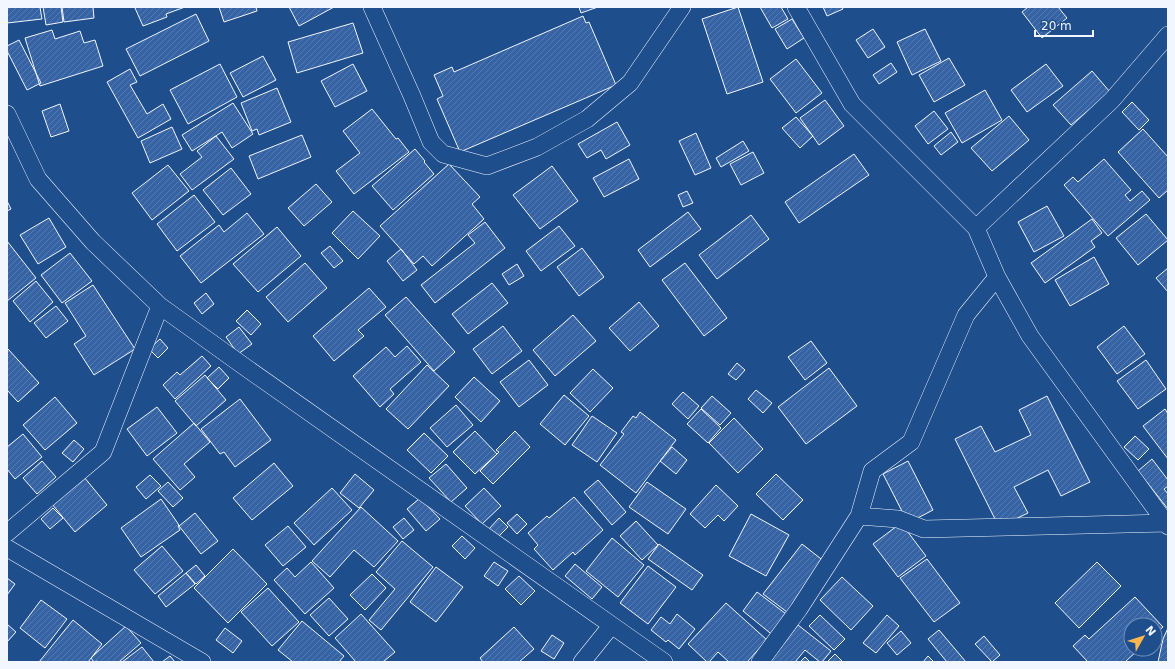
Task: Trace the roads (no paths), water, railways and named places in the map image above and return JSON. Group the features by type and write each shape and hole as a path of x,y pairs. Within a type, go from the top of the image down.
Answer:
{"street":[{"path":"372,7 431,142 443,154 487,166 537,147 587,119 630,83 682,7"},
{"path":"796,7 852,104 976,228 997,277 1030,336 1167,524"},
{"path":"976,228 1112,100 1168,35"},
{"path":"7,114 38,179 93,242 160,306 664,662"},
{"path":"760,662 799,609 860,516 872,470 911,442 966,315 997,277"},
{"path":"7,533 103,452 160,306"},
{"path":"860,516 898,519 924,529 1167,524"},
{"path":"7,548 202,662"},
{"path":"582,662 611,626"}]}
